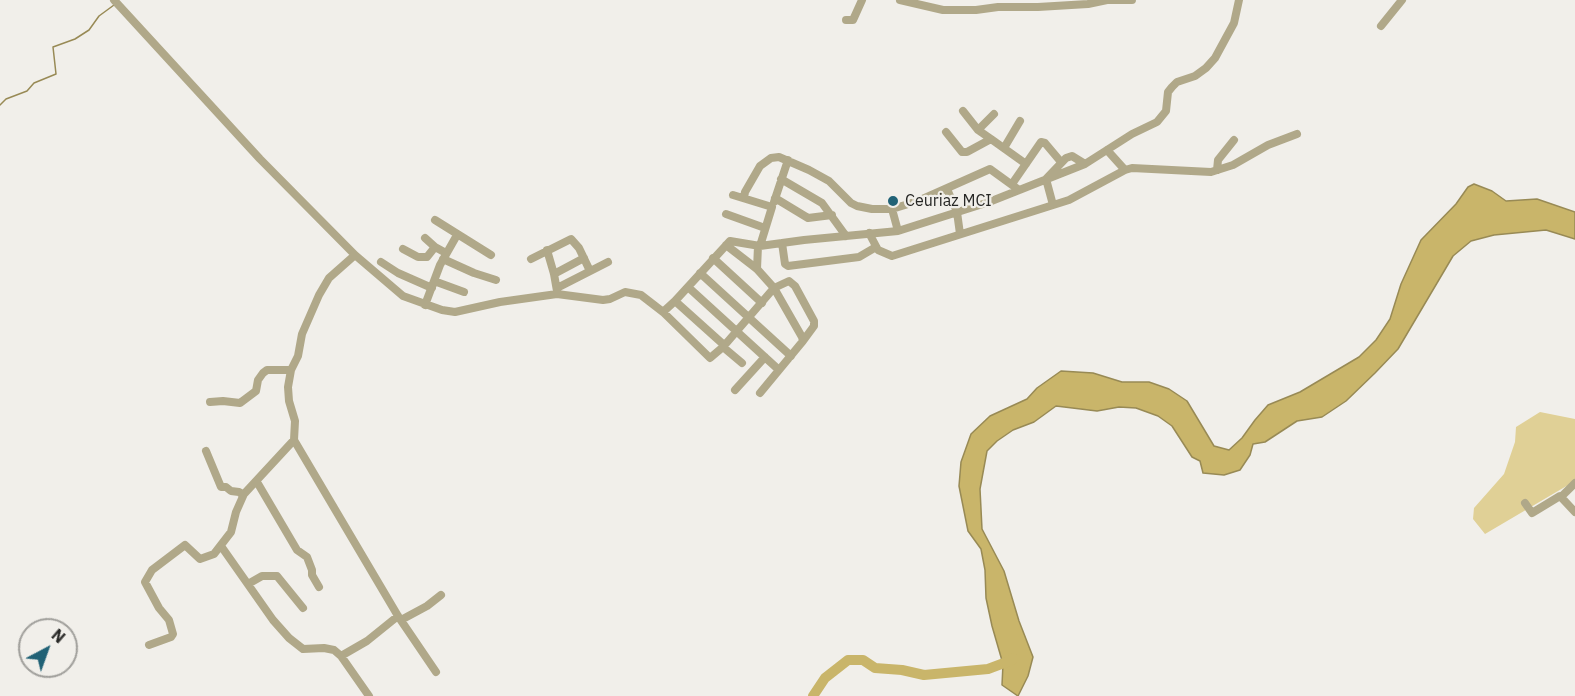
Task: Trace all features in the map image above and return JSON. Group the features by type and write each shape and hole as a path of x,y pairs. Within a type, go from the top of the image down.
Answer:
{"street":[{"path":"846,20 853,20 862,0"},
{"path":"900,0 943,10 976,10 997,3 1038,7 1078,5 1107,0 1132,0"},
{"path":"663,312 733,240 759,246 898,231 957,212 1015,187 1046,179 1085,164 1132,134 1157,122 1166,111 1168,92 1172,87 1177,82 1195,76 1206,68 1229,36 1239,0"},
{"path":"1381,26 1402,0"},
{"path":"116,2 260,159 355,255 403,296 425,305 455,312 557,291 608,262"},
{"path":"963,111 978,130 1026,164"},
{"path":"978,130 994,114"},
{"path":"1004,148 1020,121"},
{"path":"946,132 960,151 964,152 991,139"},
{"path":"869,233 876,247 885,255 892,256 1069,200 1125,170 1132,168 1211,172 1233,165 1268,145 1297,134"},
{"path":"1217,170 1218,160 1234,140"},
{"path":"1015,187 1026,164 1041,142 1046,143 1061,162"},
{"path":"1107,150 1125,170"},
{"path":"1046,179 1061,162 1072,156 1085,164"},
{"path":"744,198 753,177 765,161 779,157 829,181 857,206 892,209 918,201 990,169 1015,187"},
{"path":"757,269 759,246 788,160"},
{"path":"781,179 815,198 846,236"},
{"path":"1046,179 1053,205"},
{"path":"947,189 957,212 960,234"},
{"path":"733,195 772,207"},
{"path":"775,198 808,218 831,215"},
{"path":"892,209 898,231"},
{"path":"726,214 765,228"},
{"path":"435,220 491,255"},
{"path":"425,305 456,235"},
{"path":"426,238 445,256 474,273 496,280"},
{"path":"531,259 571,239 575,241 590,271"},
{"path":"782,243 785,264 788,266 862,257 876,247"},
{"path":"726,245 757,269 774,288 803,341"},
{"path":"403,249 418,257 426,257 435,247"},
{"path":"547,250 557,291"},
{"path":"355,255 329,278 307,320 288,387 289,401 295,421 294,440 400,618 436,672"},
{"path":"554,274 584,258"},
{"path":"713,258 762,303"},
{"path":"381,262 398,273 464,292"},
{"path":"700,273 791,356"},
{"path":"557,291 603,300 622,293 641,295 663,312 712,358 774,288 789,281 792,282 813,317 814,326 760,393"},
{"path":"688,287 779,370"},
{"path":"675,301 742,363"},
{"path":"735,390 765,357"},
{"path":"210,402 242,402 256,391 258,380 267,370 291,370"},
{"path":"149,645 171,637 173,634 169,620 159,608 145,582 152,570 185,545 200,559 214,554 231,532 243,495 294,440"},
{"path":"206,451 221,487 243,495"},
{"path":"257,482 297,550 307,557 312,575 319,587"},
{"path":"1525,503 1532,513 1561,497 1575,483"},
{"path":"1561,497 1575,512"},
{"path":"221,546 273,620 297,646 303,649 334,650 341,656 369,696"},
{"path":"248,584 262,576 277,576 303,608"},
{"path":"341,656 400,618 427,606 441,595"}],"shaded area":[{"path":"1474,184 1492,191 1506,201 1537,199 1575,212 1575,239 1546,230 1494,235 1471,241 1453,256 1398,349 1375,373 1346,401 1322,417 1297,421 1265,442 1253,444 1250,455 1240,470 1224,475 1203,473 1200,461 1192,457 1172,426 1158,416 1136,408 1119,407 1097,411 1056,406 1034,422 1013,430 987,451 980,489 982,529 1004,571 1033,657 1028,676 1018,696 1002,685 1003,664 986,598 985,570 981,549 968,531 959,486 961,462 971,434 990,416 1027,399 1037,388 1061,371 1093,373 1122,382 1149,382 1169,389 1187,401 1214,446 1229,450 1242,438 1268,405 1300,392 1359,357 1376,340 1390,319 1401,284 1421,240 1456,204 1468,187"},
{"path":"1540,412 1575,419 1575,481 1485,534 1473,519 1474,508 1504,474 1515,442 1516,427"}],"waterway":[{"path":"0,105 6,99 27,91 34,83 56,74 53,47 75,39 89,30 99,16 114,5"},
{"path":"813,696 825,678 848,660 863,660 875,668 902,670 924,675 988,669 1013,658"}],"place":[{"name":"Ceuriaz MCI","path":"893,201"}]}
